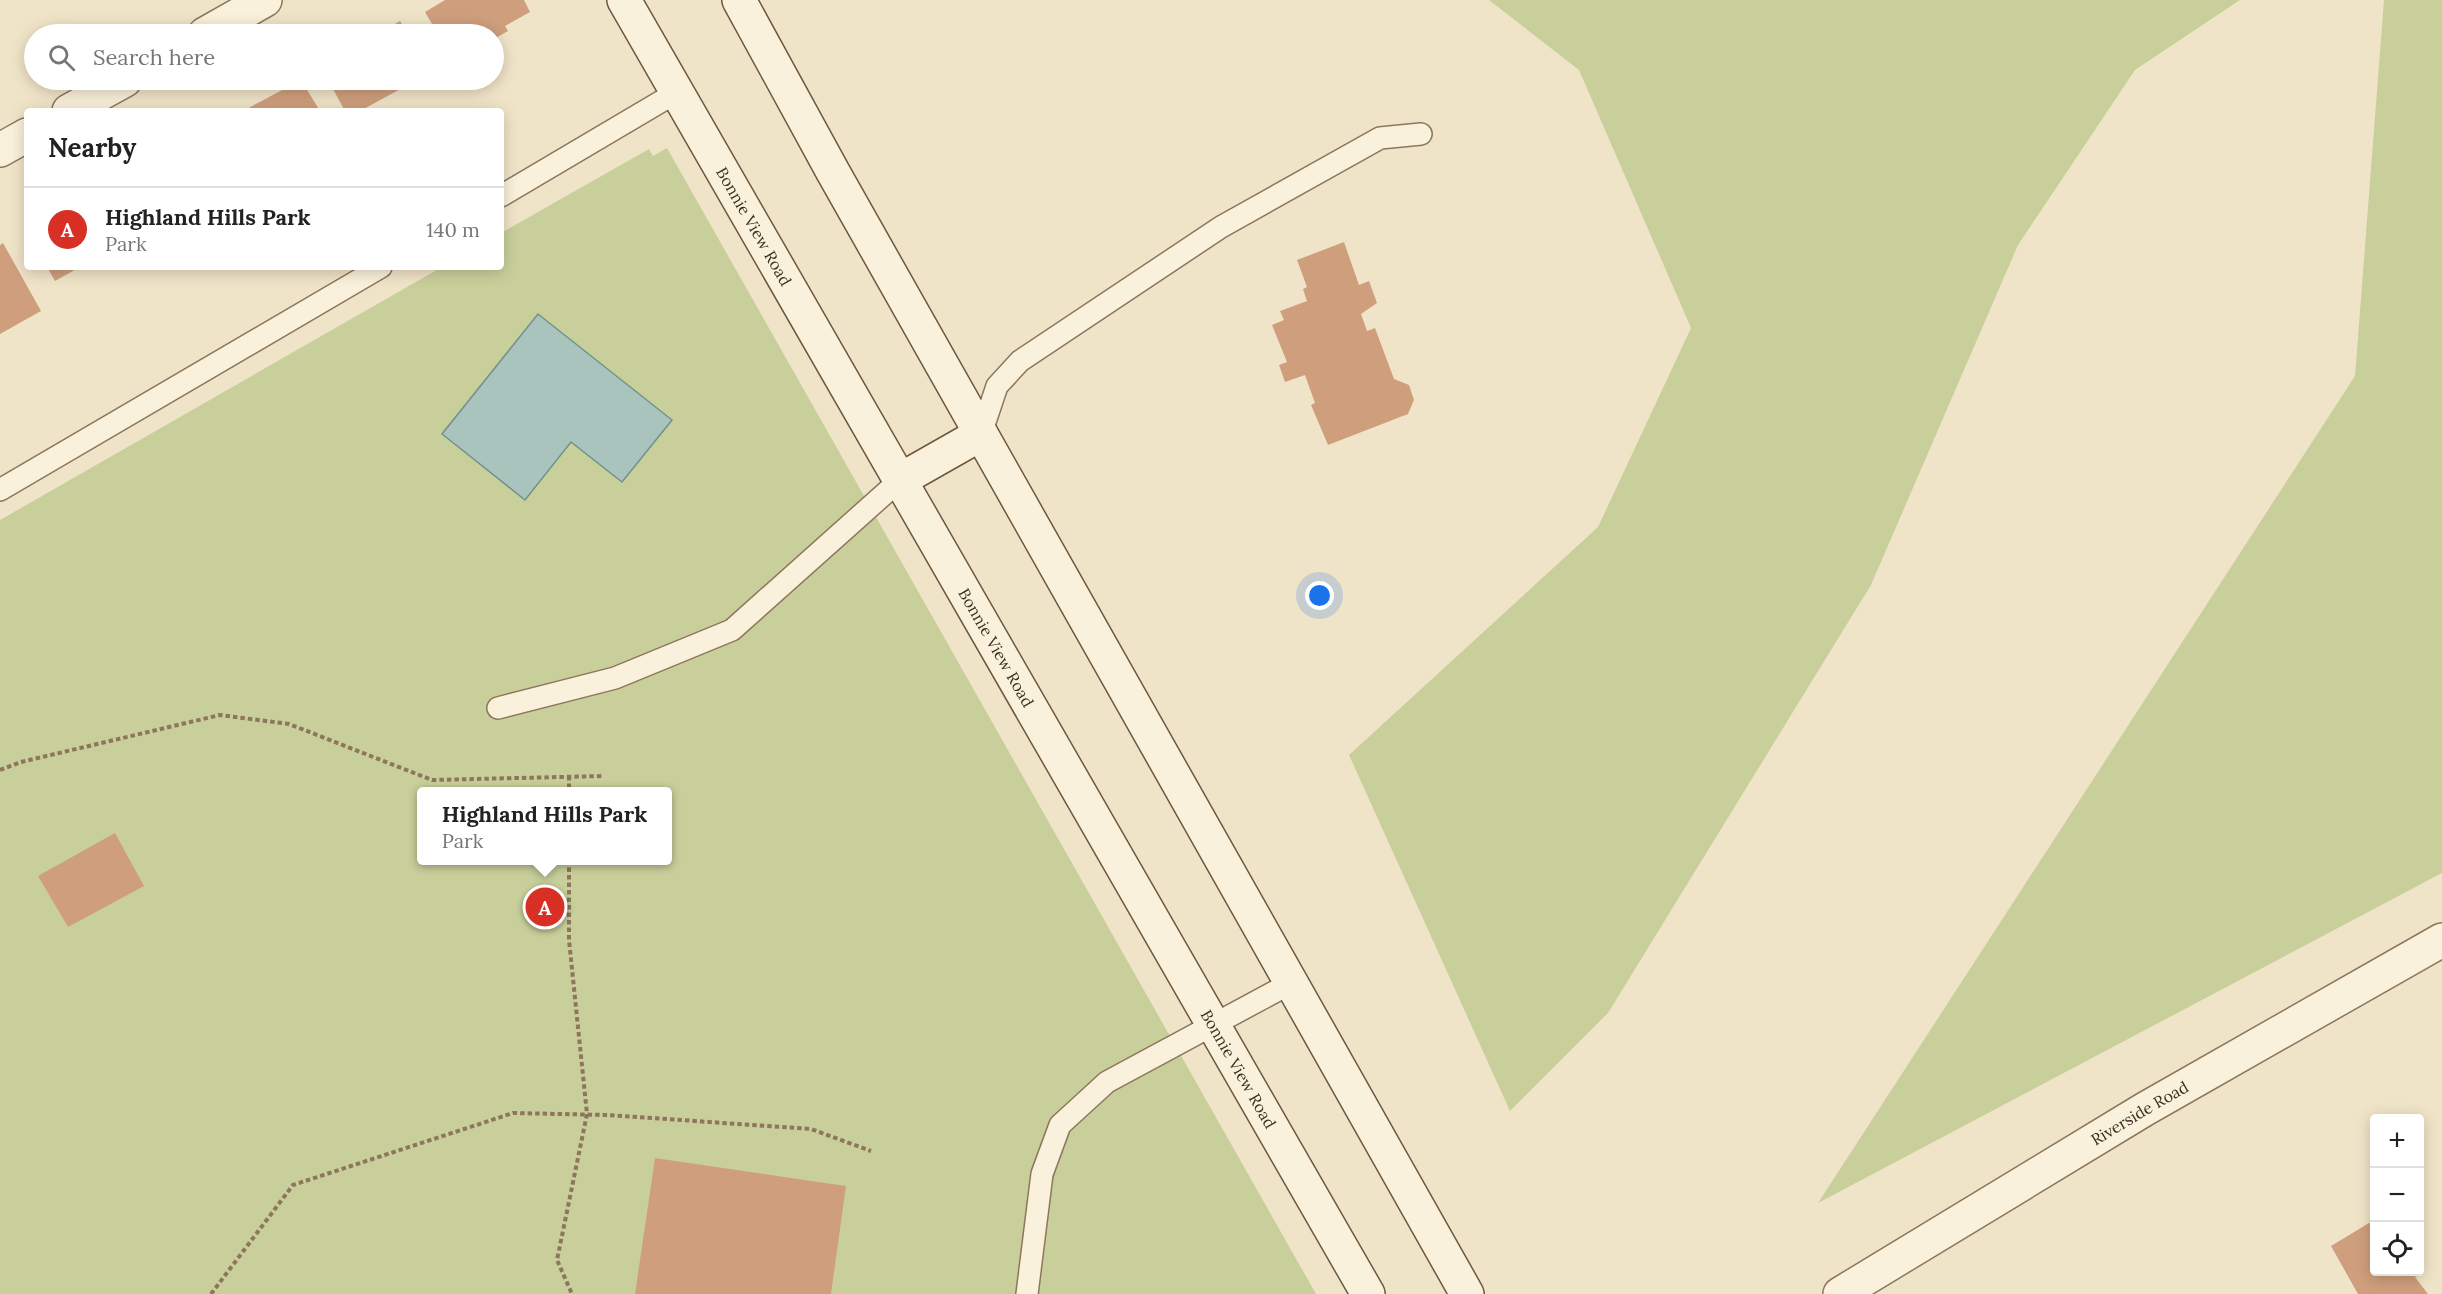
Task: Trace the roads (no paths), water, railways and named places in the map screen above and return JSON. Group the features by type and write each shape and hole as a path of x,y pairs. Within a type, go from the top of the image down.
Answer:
{"main road":[{"name":"Bonnie View Road","path":"624,0 1368,1294"},
{"path":"739,0 833,172 1467,1294"},
{"path":"222,24 258,2"},
{"path":"74,108 107,90"},
{"path":"0,150 24,137"},
{"path":"900,480 981,434"},
{"name":"Riverside Road","path":"1840,1294 2145,1109 2442,940"}],"lane":[{"path":"504,194 677,92"},
{"path":"981,434 997,386 1020,361 1221,227 1380,138 1421,134"},
{"path":"0,490 376,270"},
{"path":"498,708 615,678 732,630 900,480"},
{"path":"1027,1294 1042,1174 1060,1125 1107,1082 1291,983"}],"water":[{"path":"538,314 672,420 622,482 571,442 525,500 442,434"}],"place":[{"name":"Highland Hills Park","path":"545,907"}]}
